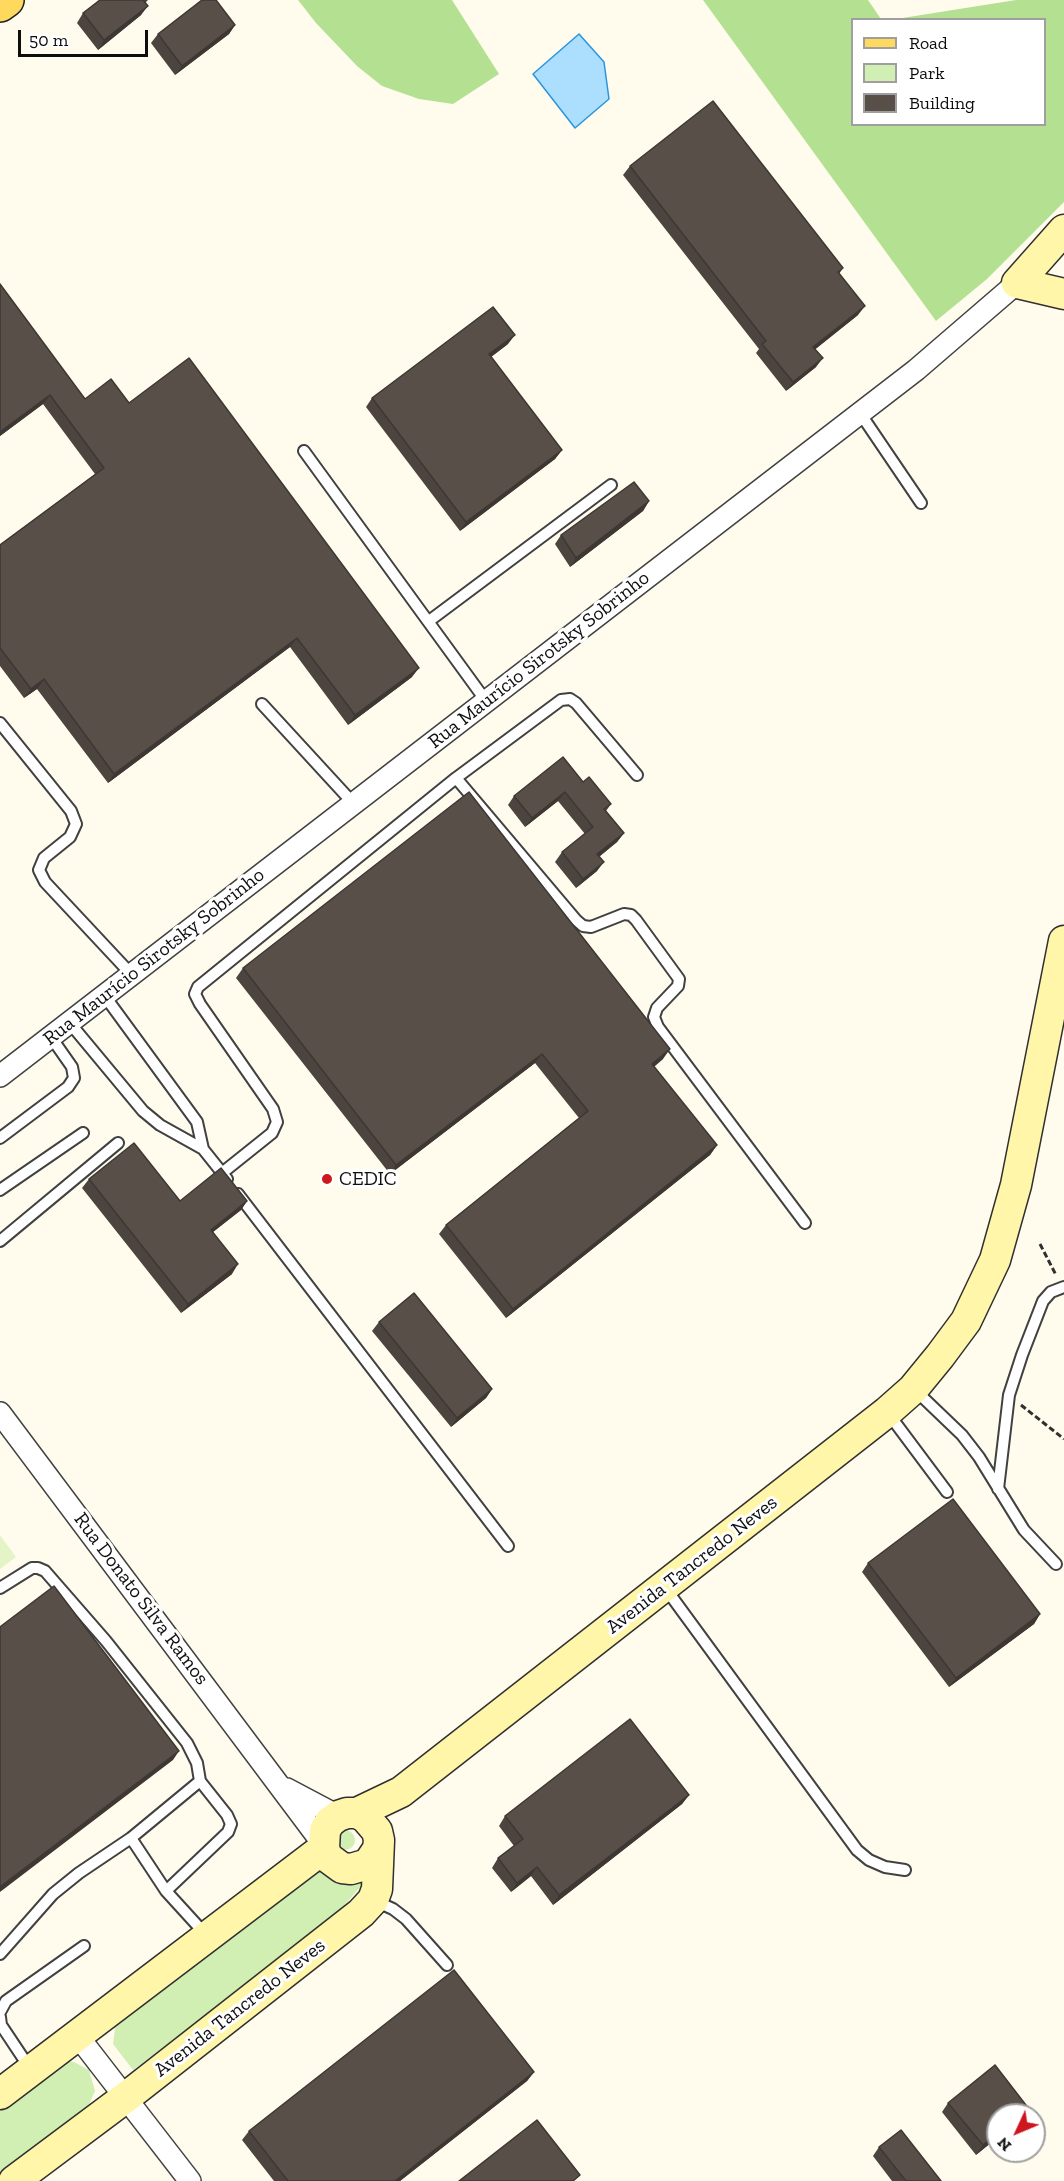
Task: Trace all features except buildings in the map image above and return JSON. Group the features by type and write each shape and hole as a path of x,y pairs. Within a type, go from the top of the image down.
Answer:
{"main road":[{"path":"0,5 7,0"},
{"name":"Rua Maurício Sirotsky Sobrinho","path":"1017,283 1064,230"},
{"path":"1017,283 1064,294"},
{"name":"Avenida Tancredo Neves","path":"347,1815 400,1792 914,1389 966,1321 995,1260 1016,1185 1064,941"},
{"name":"Avenida Tancredo Neves","path":"14,2181 125,2098 362,1912 373,1900 377,1889 379,1840 400,1792"},
{"path":"347,1815 365,1816 377,1831 379,1840 374,1857 368,1864 351,1869 342,1868 334,1863 327,1857 323,1846 325,1830 330,1822 347,1815"},
{"path":"0,2094 323,1846"}],"street":[{"name":"Rua Maurício Sirotsky Sobrinho","path":"0,1076 916,370 1017,283"},
{"name":"Rua Donato Silva Ramos","path":"0,1413 281,1786 323,1846"},
{"name":"Rua Donato Silva Ramos","path":"281,1786 347,1815"},
{"path":"77,2035 190,2181"}],"lane":[{"path":"860,412 921,503"},
{"path":"304,451 486,701"},
{"path":"429,621 611,485"},
{"path":"222,1173 272,1133 277,1122 273,1110 200,1004 195,994 198,987 456,778 561,700 570,699 576,703 637,774"},
{"path":"262,704 353,803"},
{"path":"0,723 70,811 76,824 70,837 44,858 39,870 45,882 131,974"},
{"path":"456,778 583,926 591,927 624,914 631,915 636,920 679,979 678,986 657,1008 654,1017 658,1027 805,1223"},
{"path":"104,995 197,1122 203,1149"},
{"path":"69,1022 143,1111 160,1125 203,1149 508,1546"},
{"path":"0,1138 68,1086 74,1078 72,1067 51,1037"},
{"path":"0,1190 83,1133"},
{"path":"0,1241 118,1143"},
{"path":"998,1489 1009,1395 1043,1301 1051,1292 1063,1287"},
{"path":"914,1389 962,1435 979,1456 1024,1530 1056,1564"},
{"path":"887,1412 947,1492"},
{"path":"0,1587 32,1568 45,1571 106,1641 187,1743 197,1763 200,1781 227,1815 231,1824 228,1832 166,1891"},
{"path":"664,1586 857,1850 869,1860 885,1867 905,1870"},
{"path":"0,1954 53,1894 79,1873 131,1838 200,1781"},
{"path":"131,1838 166,1891 207,1936"},
{"path":"373,1900 393,1909 405,1919 447,1965"},
{"path":"0,2012 6,2001 84,1946"},
{"path":"0,2017 1,2025 32,2070"}],"path":[{"path":"1040,1244 1063,1287"},
{"path":"1009,1395 1064,1439"}],"green space":[{"path":"298,0 452,0 499,74 453,104 419,99 382,86 357,66 316,23"},
{"path":"703,0 868,0 880,18 851,18 851,126 1046,126 1046,18 902,18 1016,0 1064,0 1064,202 987,279 936,321"},
{"path":"0,1535 16,1557 0,1569"},
{"path":"345,1830 352,1833 355,1840 352,1847 345,1850 338,1847 335,1840 338,1833"},
{"path":"318,1865 337,1877 363,1884 333,1918 133,2070 113,2044 116,2022"},
{"path":"61,2060 74,2062 89,2070 95,2091 88,2107 0,2173 0,2106"}],"water":[{"path":"579,34 604,62 609,99 575,128 533,74"}],"place":[{"name":"CEDIC","path":"327,1179"}]}
